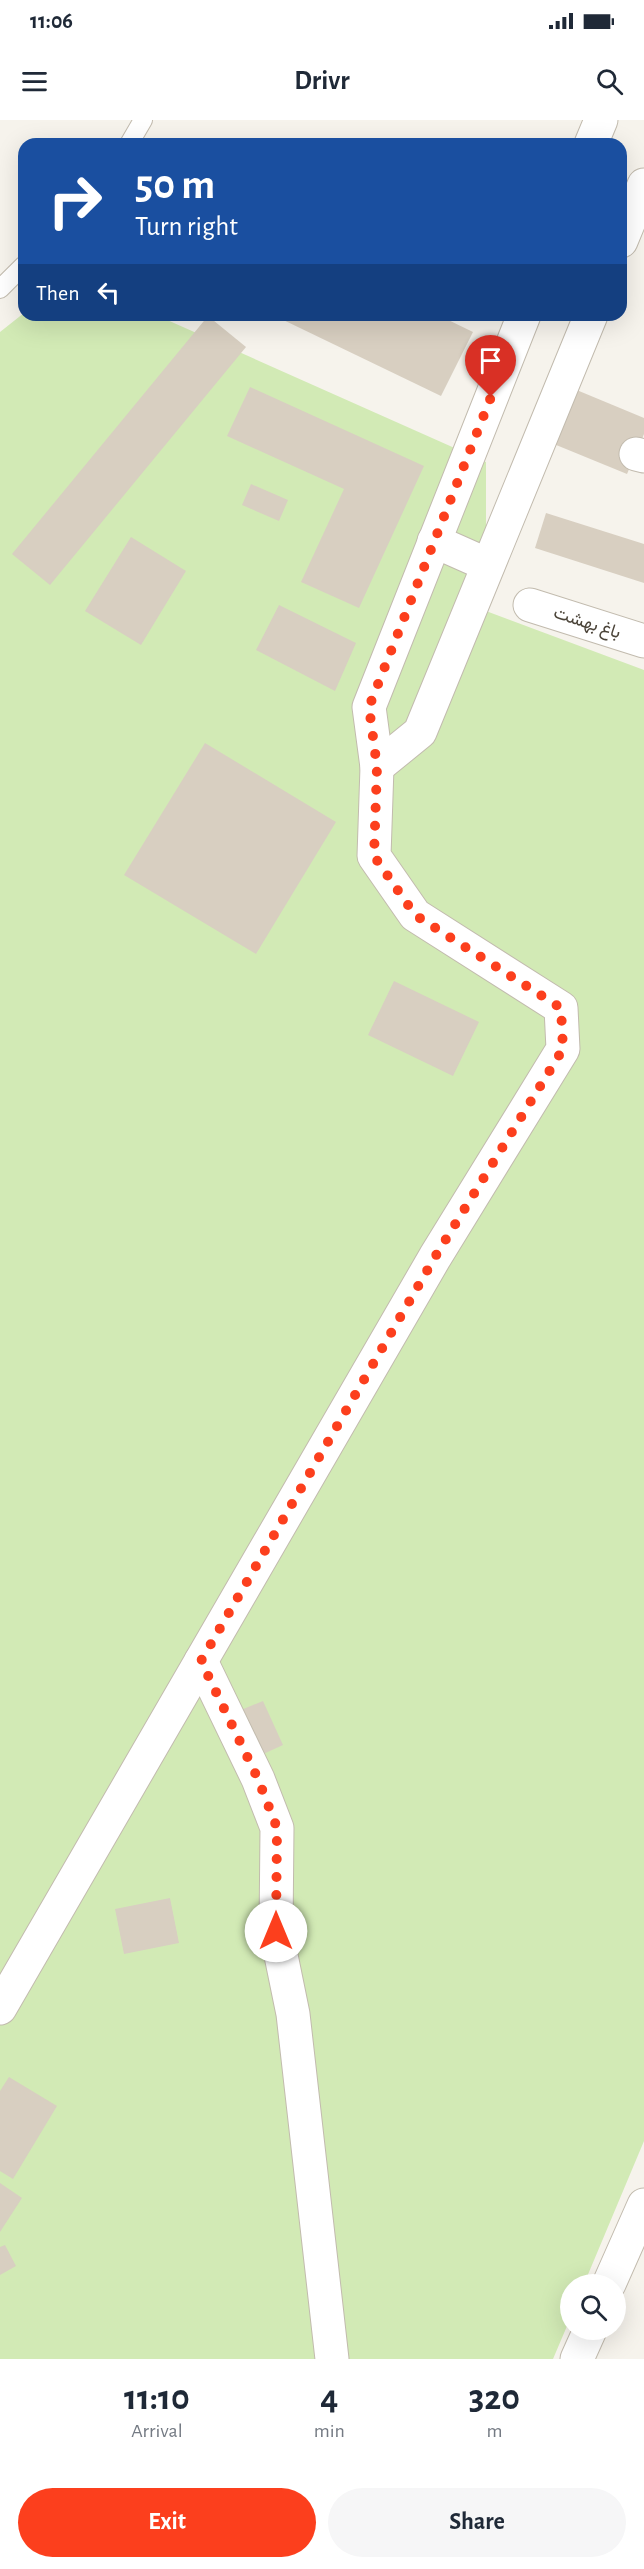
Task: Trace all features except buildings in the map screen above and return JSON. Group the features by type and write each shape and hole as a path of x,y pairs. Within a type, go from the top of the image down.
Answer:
{"street":[{"path":"594,138 601,120"},
{"path":"627,226 644,185"},
{"path":"0,2008 435,1257 563,1049 561,1008 415,915 374,856 377,767 369,707 522,321"},
{"path":"377,767 420,732 588,321"},
{"path":"434,541 488,565"},
{"name":"باغ بهشت","path":"530,605 644,641"},
{"path":"201,1661 258,1779 277,1828 276,1931 293,2014 332,2359"},
{"path":"613,2274 644,2205"},
{"path":"577,2359 586,2340"}],"lane":[{"path":"132,138 143,120"},
{"path":"0,289 18,271"}],"green space":[{"path":"18,318 18,321 169,321 486,462 486,611 644,670 644,2141 588,2274 560,2274 561,2340 553,2359 0,2359 0,332"}],"route":[{"path":"276,1931 277,1828 258,1779 201,1661 435,1257 563,1049 561,1008 415,915 374,856 377,767 369,707 491,397"}]}
